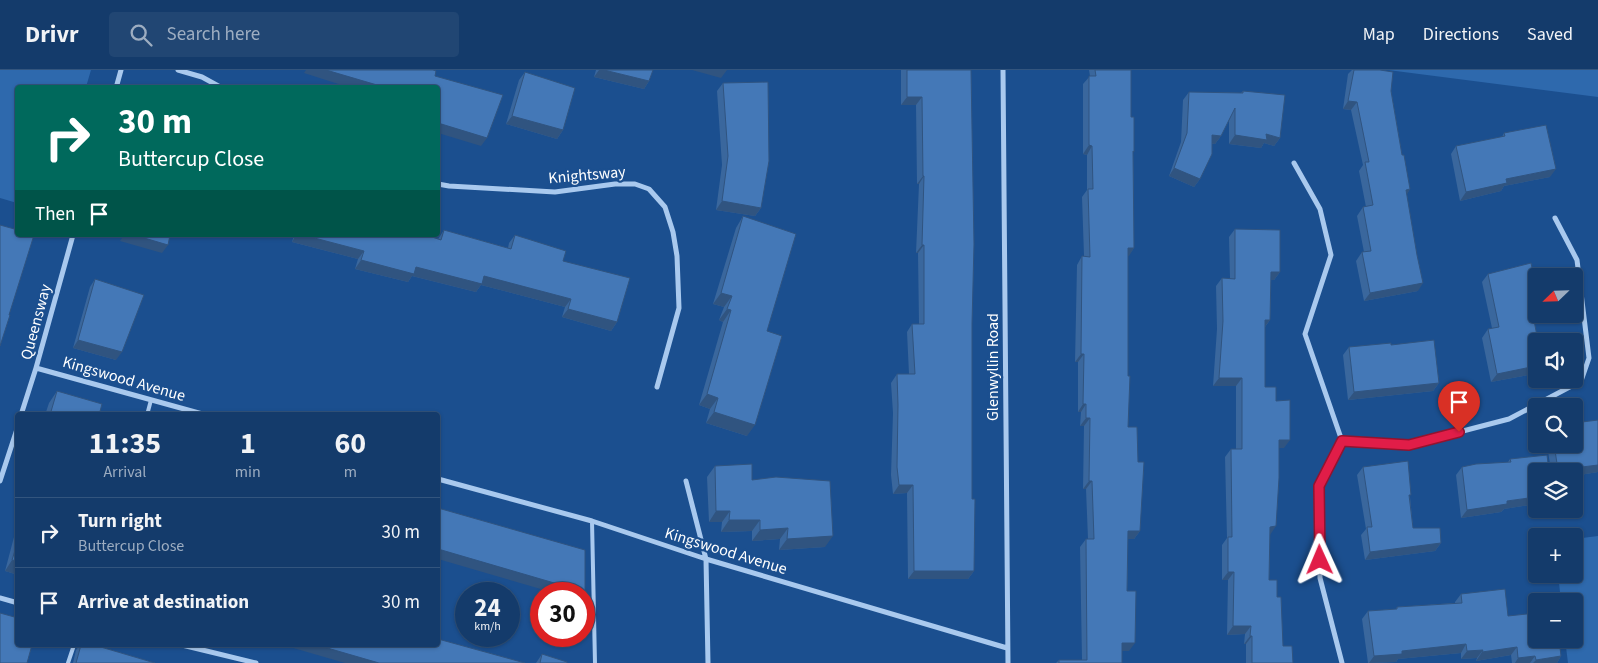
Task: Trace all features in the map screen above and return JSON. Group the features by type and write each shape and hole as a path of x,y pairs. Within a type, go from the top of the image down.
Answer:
{"street":[{"path":"117,85 121,70"},
{"path":"178,70 202,77 217,85"},
{"name":"Glenwyllin Road","path":"1003,70 1008,663"},
{"path":"1294,163 1320,209 1331,255 1305,334 1342,441 1319,486 1320,578 1342,663"},
{"name":"Knightsway","path":"440,184 555,192 615,184 635,184 649,189 665,207 674,232 677,256 679,308 657,387"},
{"path":"1342,441 1409,445 1509,419 1581,381 1590,358 1577,260 1555,218"},
{"name":"Queensway","path":"22,412 72,237"},
{"name":"Kingswood Avenue","path":"36,368 195,412"},
{"path":"0,481 15,435"},
{"name":"Kingswood Avenue","path":"440,479 592,521 706,559 1007,648"},
{"path":"686,481 706,559 708,663"},
{"path":"0,598 15,602"},
{"path":"190,647 256,663"}],"lane":[{"path":"148,412 151,400"},
{"path":"592,521 595,663"},
{"path":"68,663 73,647"}],"shaded area":[{"path":"0,70 91,70 87,85 15,85 15,202 0,198"},
{"path":"1388,70 1598,70 1598,97"},
{"path":"1598,536 1598,663 1568,663 1566,648 1583,648 1583,593 1560,593 1559,583 1583,583 1583,538"}],"building":[{"path":"326,70 433,70 436,71 435,76 503,95 487,138 440,124 440,85 377,85"},
{"path":"604,70 653,70 649,81"},
{"path":"907,70 971,70 974,244 972,499 975,499 974,571 914,571 913,485 899,485 897,467 897,374 915,374 912,324 924,324 922,97 907,97"},
{"path":"1095,70 1131,70 1131,117 1134,117 1134,248 1128,248 1128,376 1130,376 1128,427 1137,427 1138,462 1144,462 1140,531 1128,531 1127,591 1136,591 1135,643 1122,643 1122,663 1059,663 1059,660 1087,660 1086,539 1094,539 1092,481 1089,481 1090,418 1086,418 1086,404 1083,404 1084,354 1081,354 1082,256 1090,257 1088,189 1093,189 1092,146 1089,145 1089,76 1096,76"},
{"path":"1354,70 1393,72 1391,91 1410,189 1406,190 1423,283 1370,293 1362,252 1371,251 1363,207 1373,205 1365,162 1369,162 1357,102 1348,101"},
{"path":"525,72 575,88 563,130 512,116"},
{"path":"768,82 769,161 761,208 722,201 728,156 723,83"},
{"path":"1243,91 1285,95 1280,138 1266,134 1267,140 1235,135 1235,108 1221,136 1212,135 1212,154 1200,179 1174,168 1187,133 1189,92 1243,93"},
{"path":"1546,125 1556,169 1506,179 1507,183 1466,192 1456,146 1505,136 1504,133"},
{"path":"743,216 796,234 767,331 782,336 755,425 714,412 718,398 707,394 731,310 727,309 732,296 721,293"},
{"path":"0,225 15,229 15,237 33,237 0,346"},
{"path":"1235,229 1280,230 1280,272 1271,272 1270,320 1265,320 1265,387 1276,387 1276,401 1290,400 1290,440 1279,440 1276,526 1270,527 1269,580 1277,580 1277,597 1281,597 1283,646 1292,646 1293,663 1252,663 1251,626 1233,626 1234,572 1228,572 1228,537 1232,537 1231,449 1242,449 1242,378 1219,378 1223,321 1222,278 1235,279"},
{"path":"444,230 511,249 515,235 566,251 563,261 630,278 617,322 568,309 571,299 484,276 482,284 416,267 414,274 361,260 364,251 311,237 432,237 441,240"},
{"path":"141,237 170,237 168,245"},
{"path":"1531,263 1532,268 1528,268 1528,323 1534,323 1536,333 1528,333 1528,368 1497,374 1488,329 1499,327 1488,274"},
{"path":"95,279 144,295 122,352 78,340"},
{"path":"1434,340 1439,383 1354,392 1349,347"},
{"path":"57,391 102,404 100,412 51,412"},
{"path":"1598,420 1598,465 1583,467 1583,463 1557,463 1555,453 1583,453 1583,422"},
{"path":"1547,455 1548,463 1528,463 1528,498 1507,501 1507,504 1467,510 1462,467 1476,464 1511,462 1510,459"},
{"path":"1408,461 1411,495 1409,495 1413,528 1440,528 1441,543 1370,552 1367,527 1372,527 1363,467"},
{"path":"752,464 752,480 776,477 830,481 833,536 787,539 788,528 760,530 760,520 729,520 730,511 716,511 715,466"},
{"path":"440,509 585,550 585,582 551,582 440,550"},
{"path":"1505,589 1508,616 1528,614 1528,648 1560,648 1561,656 1536,660 1535,656 1518,658 1517,647 1482,652 1483,650 1467,651 1466,644 1402,651 1402,654 1374,656 1368,611 1397,609 1397,607 1462,603 1461,594"},
{"path":"0,613 15,617 15,647 31,647 27,663 0,663"},
{"path":"440,640 455,644 455,647 467,647 525,663 379,663 324,647 440,647"},
{"path":"80,647 101,647 155,663 76,663"},
{"path":"542,654 567,662 567,663 540,663"}],"route":[{"path":"1320,560 1319,486 1342,441 1409,445 1459,432"}]}
